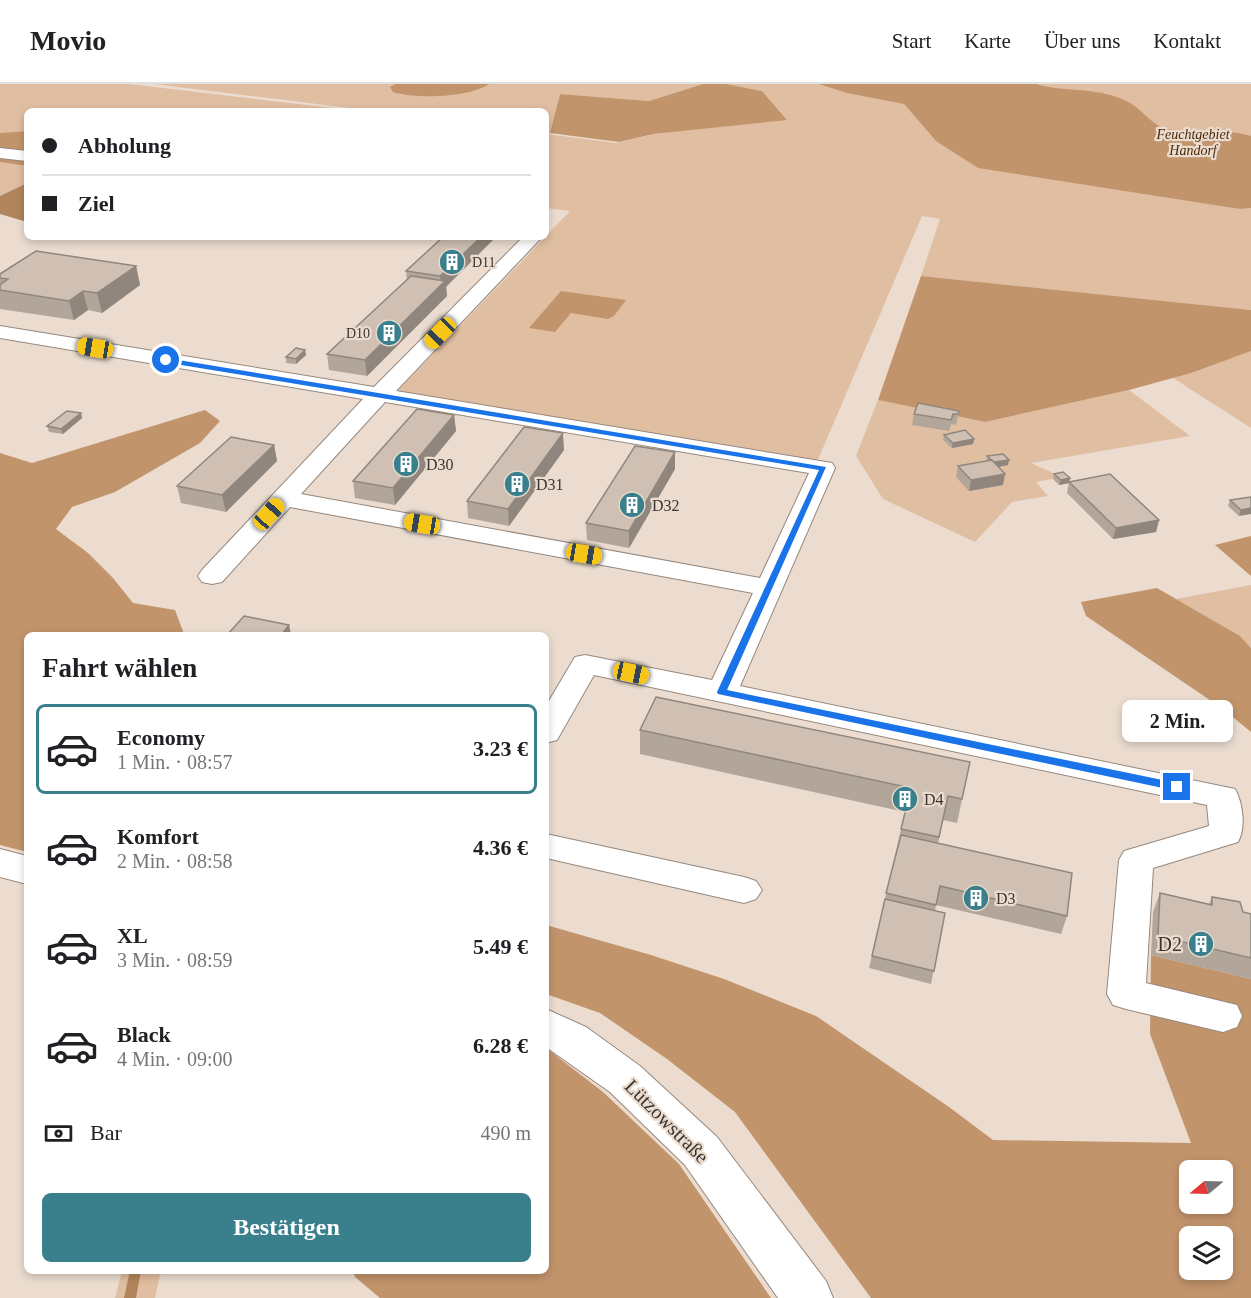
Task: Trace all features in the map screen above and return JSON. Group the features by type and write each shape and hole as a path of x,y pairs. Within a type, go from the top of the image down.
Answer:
{"street":[{"path":"0,153 24,156"},
{"path":"212,576 378,396 530,240"},
{"path":"0,332 824,468 722,692"},
{"path":"283,498 769,588"},
{"path":"549,728 585,664 1222,797 1226,833 1136,860 1126,994 1223,1016"},
{"path":"549,847 744,890"},
{"path":"0,863 24,869"},
{"name":"Lützowstraße","path":"549,1028 571,1040 625,1079 701,1151 808,1298"}],"green space":[{"path":"0,84 129,84 332,108 24,108 24,131 0,133"},
{"path":"153,84 703,84 649,101 560,94 550,133 549,108 349,108"},
{"path":"395,84 489,84 480,89 456,95 414,96 393,92 390,87"},
{"path":"703,84 726,84 762,91 787,120 653,134 619,142 550,133 560,94 649,101"},
{"path":"726,84 887,84 936,141 897,84 1251,84 1251,202 1219,205 1240,209 1251,208 1251,310 921,276 940,219 922,216 817,462 396,393 542,240 549,240 549,233 570,211 549,208 549,134 616,143 653,134 786,119 762,91"},
{"name":"Feuchtgebiet Handorf","path":"819,84 1036,84 1107,94 1130,103 1157,125 1168,129 1230,132 1251,136 1251,208 1240,209 978,168 936,141 904,104 847,93"},
{"path":"24,131 24,166 0,162 0,133"},
{"path":"0,162 24,166 24,184 0,196"},
{"path":"921,276 1251,310 1251,351 1191,373 1129,390 985,422 878,400"},
{"path":"561,291 626,300 614,316 608,319 571,313 555,332 529,328"},
{"path":"1251,351 1251,428 1173,378"},
{"path":"1129,390 1190,436 1031,463 1062,477 1036,482 1048,496 1012,502 975,542 883,499 856,456 878,400 985,422"},
{"path":"205,410 220,421 200,443 115,492 72,507 56,529 88,553 113,578 133,603 175,610 183,632 24,632 24,851 0,845 0,453 32,463"},
{"path":"1251,536 1251,576 1215,545"},
{"path":"1251,585 1251,648 1240,636 1176,599"},
{"path":"1157,588 1240,636 1251,648 1251,732 1223,709 1086,616 1081,602"},
{"path":"549,926 724,979 816,1016 993,1140 1191,1143 1150,1034 1151,955 1251,979 1251,1298 871,1298 735,1112 667,1059 600,1013 549,995"},
{"path":"549,1050 603,1092 679,1164 771,1298 380,1298 354,1274 549,1274"},
{"path":"121,1274 160,1274 155,1298 115,1298"}],"shaded area":[{"path":"24,184 24,221 0,214 0,196"}],"building":[{"path":"440,240 478,240 440,276 406,271"},
{"path":"36,251 136,266 97,293 83,291 69,301 0,290 0,285 8,279 0,278 0,274"},
{"path":"411,276 445,281 365,360 327,354"},
{"path":"296,348 305,350 296,359 286,357"},
{"path":"918,403 959,411 958,414 953,414 951,420 914,414"},
{"path":"417,409 454,415 393,488 353,481"},
{"path":"67,411 81,413 61,429 47,426"},
{"path":"524,427 563,433 508,509 467,501"},
{"path":"965,430 974,439 953,443 944,435"},
{"path":"231,437 274,445 222,495 177,486"},
{"name":"D32","path":"635,446 675,452 629,531 586,523"},
{"path":"1003,454 1009,460 994,462 987,456"},
{"path":"992,460 1005,474 971,480 958,466"},
{"path":"1063,472 1070,478 1061,480 1054,474"},
{"path":"1110,474 1159,520 1116,528 1069,482"},
{"path":"1251,497 1251,508 1241,510 1230,500"},
{"path":"244,616 289,625 284,632 230,632"},
{"path":"656,697 970,762 962,799 948,796 939,837 901,829 911,788 640,730"},
{"path":"901,835 1072,873 1067,916 940,886 936,905 886,893"},
{"path":"1160,893 1212,905 1212,897 1240,902 1243,912 1251,914 1251,958 1158,936"},
{"path":"885,899 945,913 934,971 872,956"}],"waterway":[{"path":"130,1298 135,1274"}],"place":[{"name":"D11","path":"452,262"},
{"name":"D10","path":"389,333"},
{"name":"D30","path":"406,464"},
{"name":"D31","path":"517,484"},
{"name":"D32","path":"632,505"},
{"name":"D4","path":"905,799"},
{"name":"D3","path":"976,898"},
{"name":"D2","path":"1201,944"}],"route":[{"path":"166,360 824,468 722,692 1177,787"}]}
